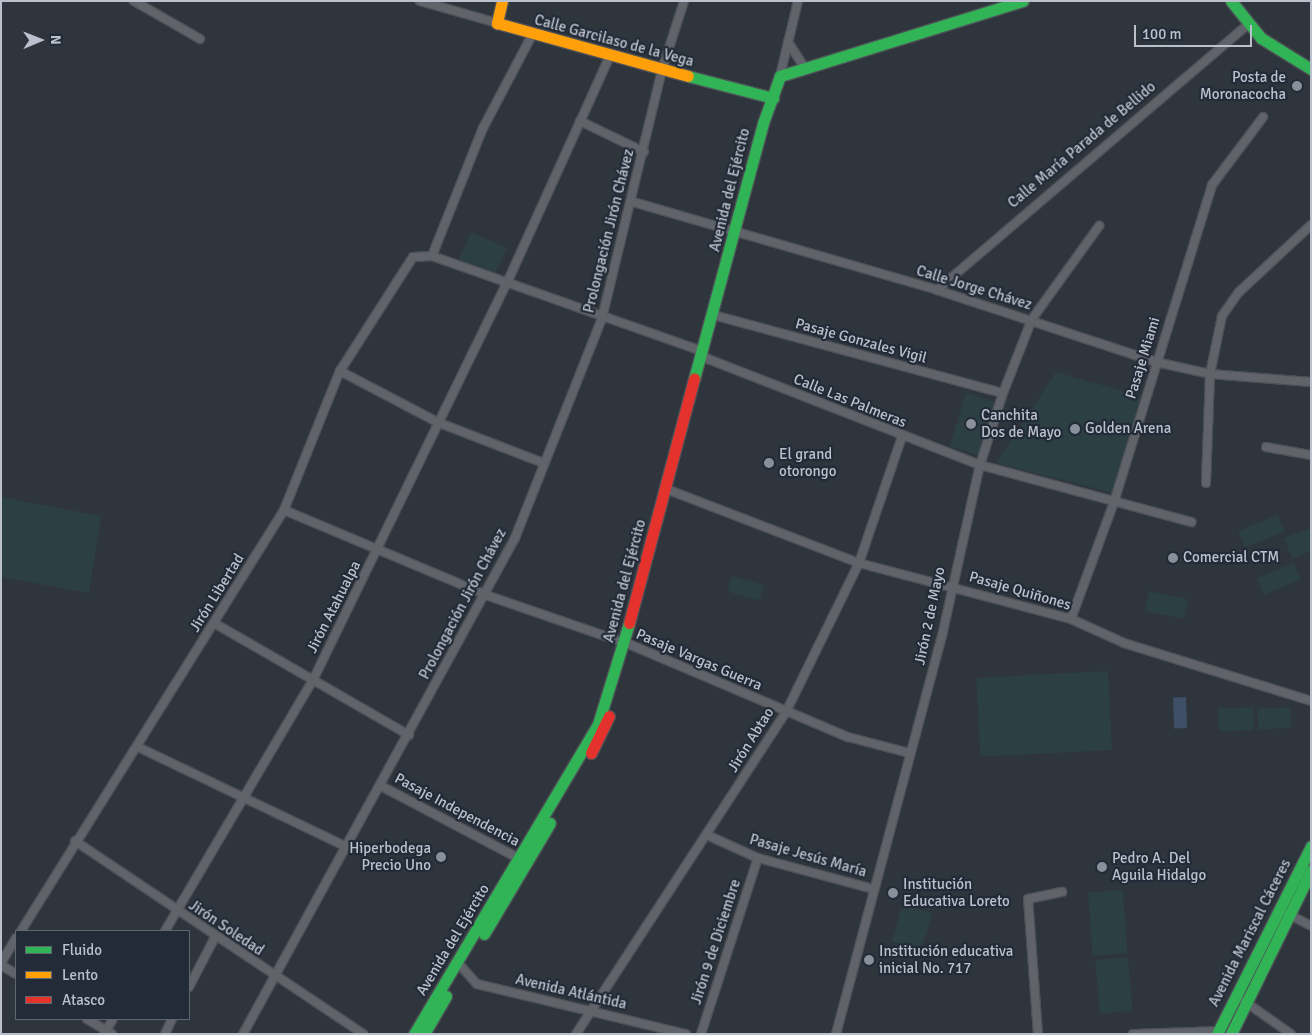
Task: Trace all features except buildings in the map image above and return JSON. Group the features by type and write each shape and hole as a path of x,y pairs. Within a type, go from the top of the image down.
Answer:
{"main road":[{"path":"497,22 502,1"},
{"path":"780,76 1023,1"},
{"path":"1231,1 1247,25 1311,69"},
{"name":"Calle Garcilaso de la Vega","path":"497,22 532,35 773,98"},
{"name":"Avenida del Ejército","path":"424,1034 460,966 602,735 780,76"},
{"name":"Avenida del Ejército","path":"512,879 520,859 598,724 627,644"},
{"name":"Avenida Mariscal Cáceres","path":"1231,1034 1311,846"},
{"name":"Avenida Mariscal Cáceres","path":"1217,1032 1284,912 1311,871"},
{"name":"Avenida del Ejército","path":"414,1034 460,966"}],"street":[{"path":"134,1 200,39"},
{"name":"Calle Garcilaso de la Vega","path":"420,1 497,22"},
{"name":"Prolongación Jirón Chávez","path":"243,1034 345,846 381,786 486,595 515,538 543,463 602,318 632,202 662,70 684,1"},
{"path":"780,76 798,1"},
{"name":"Calle María Parada de Bellido","path":"937,290 1247,25"},
{"path":"432,256 450,215 483,128 532,35"},
{"path":"788,40 793,54 806,68"},
{"name":"Jirón Atahualpa","path":"166,930 314,678 378,551 437,422 506,285 610,56"},
{"name":"Pasaje Miami","path":"1071,619 1114,502 1212,186 1263,117"},
{"path":"580,121 644,152"},
{"name":"Calle Jorge Chávez","path":"632,202 937,290 1156,362 1210,374 1311,382"},
{"path":"1206,483 1210,374 1222,316 1230,300 1311,225"},
{"name":"Jirón 2 de Mayo","path":"836,1034 909,753 942,636 950,585 980,464 1003,393 1032,320 1056,279 1099,226"},
{"name":"Calle Las Palmeras","path":"432,256 506,285 705,356 902,437 980,464 1191,522"},
{"name":"Jirón Libertad","path":"21,930 75,841 138,747 284,510 340,371 413,257 432,256"},
{"name":"Pasaje Gonzales Vigil","path":"716,316 1003,393"},
{"path":"340,371 437,422 543,463"},
{"name":"Jirón Abtao","path":"576,1034 590,1010 707,836 786,712 859,563 902,437"},
{"path":"1266,447 1311,455"},
{"name":"Pasaje Quiñones","path":"669,490 859,563 950,585 1071,619 1124,643 1311,701"},
{"name":"Pasaje Vargas Guerra","path":"284,510 486,595 627,644 848,738 909,753"},
{"path":"214,623 314,678 409,735"},
{"path":"138,747 243,799 345,846"},
{"name":"Pasaje Independencia","path":"381,786 520,859"},
{"name":"Pasaje Jesús María","path":"707,836 758,858 874,889"},
{"name":"Jirón Soledad","path":"75,841 177,912 363,1034"},
{"name":"Jirón 9 de Diciembre","path":"701,1034 758,858"},
{"path":"1038,1034 1028,900 1062,892"},
{"path":"1284,912 1311,926"},
{"path":"190,985 215,937"},
{"path":"15,940 1,964 15,973"},
{"name":"Avenida Atlántida","path":"460,966 477,984 686,1034"},
{"path":"1235,998 1246,1002 1291,1034"},
{"path":"88,1020 108,1033 113,1020"},
{"path":"164,1034 171,1020"},
{"path":"1133,1034 1217,1032"}],"shaded area":[{"path":"471,232 507,248 493,279 457,263"},
{"name":"Golden Arena","path":"1056,372 1141,396 1113,493 996,463"},
{"name":"Canchita Dos de Mayo","path":"966,393 995,402 978,455 950,447"},
{"path":"1,497 101,516 89,593 1,577"},
{"path":"1278,515 1285,532 1245,548 1238,531"},
{"path":"1311,528 1311,551 1292,559 1284,538"},
{"path":"1294,563 1301,580 1264,595 1257,578"},
{"path":"732,576 764,585 759,600 728,591"},
{"path":"1149,591 1188,599 1184,619 1145,611"},
{"path":"1108,671 1112,750 980,757 976,678"},
{"path":"1253,707 1254,730 1219,731 1218,708"},
{"path":"1290,707 1291,728 1258,730 1257,709"},
{"path":"1123,890 1127,954 1093,956 1088,892"},
{"path":"903,904 933,913 921,950 892,941"},
{"path":"1128,957 1133,1011 1100,1014 1095,960"}],"water":[{"path":"1173,697 1186,697 1187,728 1174,728"}],"traffic: fast":[{"path":"694,379 763,123 780,76 1023,1"},
{"path":"1231,1 1261,38 1311,69"},
{"path":"688,76 773,98"},
{"path":"414,1034 598,724 629,623"},
{"path":"484,934 550,823"},
{"path":"1217,1034 1311,846"},
{"path":"1231,1034 1311,871"},
{"path":"424,1034 446,996"}],"traffic: slow":[{"path":"502,1 497,23 688,76"}],"traffic: jam":[{"path":"629,623 694,379"},
{"path":"591,753 609,716"}],"place":[{"name":"Posta de Moronacocha","path":"1297,86"},
{"name":"Canchita Dos de Mayo","path":"971,424"},
{"name":"Golden Arena","path":"1075,429"},
{"name":"El grand otorongo","path":"769,463"},
{"name":"Comercial CTM","path":"1173,558"},
{"name":"Hiperbodega Precio Uno","path":"441,857"},
{"name":"Pedro A. Del Aguila Hidalgo","path":"1102,867"},
{"name":"Institución Educativa Loreto","path":"893,893"},
{"name":"Institución educativa inicial No. 717","path":"869,960"}]}
